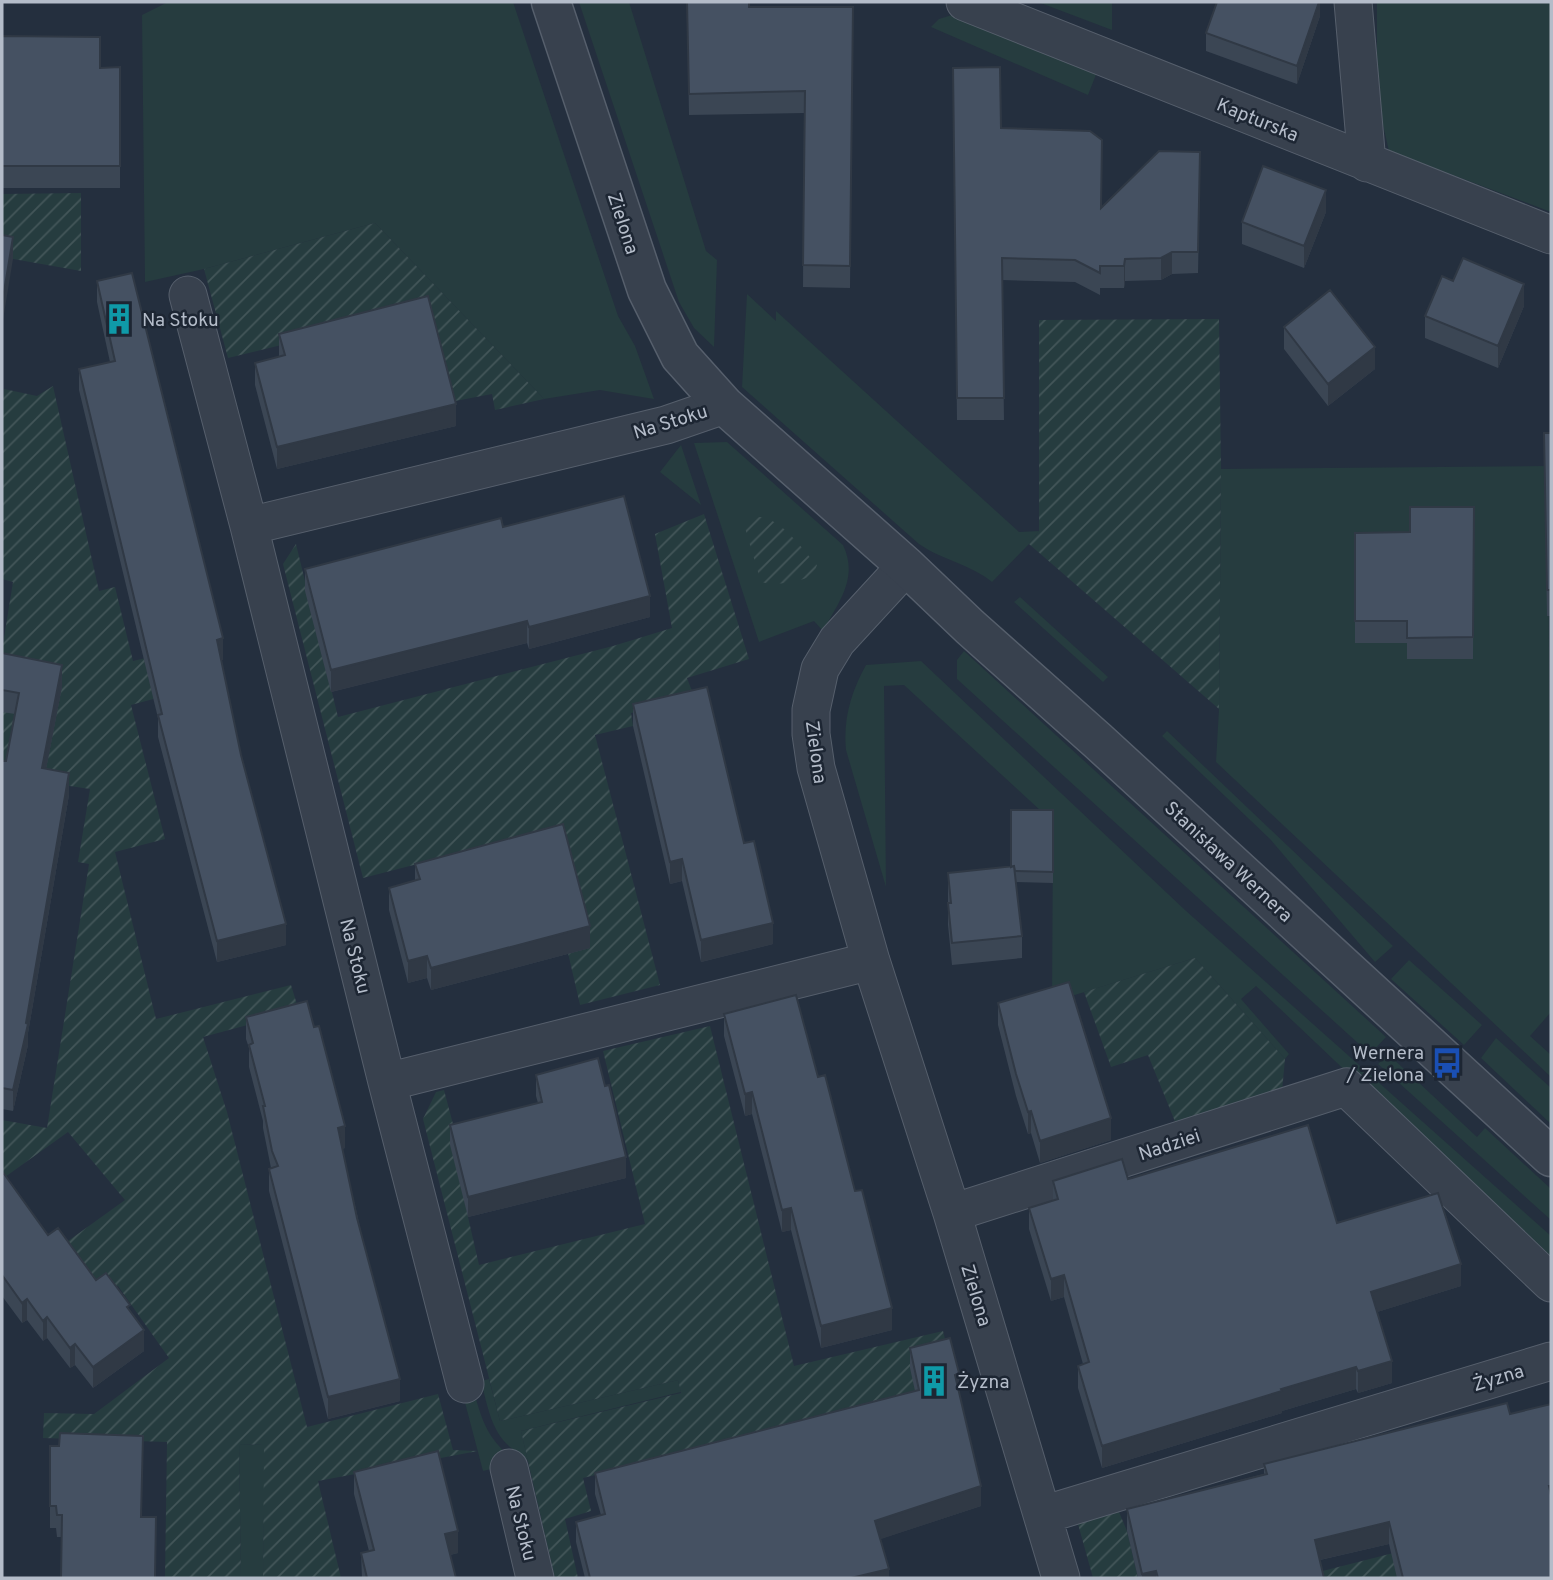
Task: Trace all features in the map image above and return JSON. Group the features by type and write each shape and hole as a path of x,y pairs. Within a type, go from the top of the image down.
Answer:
{"street":[{"name":"Zielona","path":"551,2 647,290 680,356 724,405 906,566 837,641 820,669 811,710 816,768 870,961 952,1213 1061,1578"},
{"name":"Kapturska","path":"965,2 1551,235"},
{"path":"1353,2 1367,163"},
{"name":"Na Stoku","path":"188,295 249,526 465,1384"},
{"name":"Na Stoku","path":"249,526 666,425 724,405"},
{"name":"Stanisława Wernera","path":"906,566 970,628 1098,741 1551,1157"},
{"path":"387,1082 870,961"},
{"name":"Nadziei","path":"952,1213 1346,1087 1551,1283"},
{"name":"Żyzna","path":"1043,1515 1551,1361"},
{"name":"Na Stoku","path":"509,1468 535,1578"}],"green space":[{"path":"168,2 513,2 618,316 635,346 654,399 600,390 544,399 375,223 145,282 142,15"},
{"path":"579,2 629,2 706,251 717,260 714,347 694,328 679,302"},
{"path":"1038,2 1112,2 1112,30"},
{"path":"1377,2 1551,2 1551,212 1389,151 1377,99"},
{"path":"952,15 1097,72 1088,95 931,27 939,19"},
{"path":"81,193 81,271 2,257 2,194"},
{"path":"375,223 544,399 495,410 492,394 450,402 424,310 228,358 204,269"},
{"path":"747,294 776,321 776,311 1019,532 1039,531 992,582 919,544 742,387"},
{"path":"1219,319 1219,709 1029,544 1039,531 1039,320"},
{"path":"53,386 99,591 115,587 133,661 206,644 217,682 131,705 165,839 115,852 156,1019 291,985 299,1011 203,1037 227,1112 307,1427 438,1394 453,1450 478,1451 318,1481 341,1578 263,1578 264,1445 239,1444 241,1578 165,1578 167,1442 43,1438 44,1413 94,1414 169,1358 118,1286 106,1294 68,1241 125,1200 68,1132 5,1177 2,1171 2,1120 47,1128 89,864 78,862 90,789 2,776 2,650 13,582 2,579 2,403 4,389 37,396"},
{"path":"727,442 843,545 849,568 848,579 823,631 814,621 759,642 694,443"},
{"path":"681,445 701,505 660,472"},
{"path":"1548,466 1551,1012 1530,1036 1551,1055 1551,1077 1216,762 1221,469"},
{"path":"704,514 749,659 687,678 695,699 631,713 633,726 595,735 660,985 580,1005 568,953 558,828 363,878 283,564 296,544 338,717 613,646 672,628 655,534"},
{"path":"760,517 776,523 798,543 817,565 813,576 787,583 761,582 745,528 752,518"},
{"path":"1020,597 1108,677 1103,682 1014,602"},
{"path":"964,651 1386,1037 1370,1054 957,679 957,660"},
{"path":"921,661 1185,910 1551,1236 1551,1266 1256,986 1241,999 1289,1054 1285,1059 1195,958 1052,1002 1053,822 904,685 884,686 886,887 846,750 847,717 856,685 866,665"},
{"path":"1167,731 1393,946 1375,962 1270,839 1162,736"},
{"path":"1195,958 1285,1059 1282,1091 1176,1124 1148,1055 1111,1067 1084,992"},
{"path":"1409,960 1482,1025 1464,1045 1391,979"},
{"path":"710,1026 794,1366 943,1331 950,1359 916,1396 583,1478 591,1511 565,1519 578,1578 555,1578 521,1431 681,1393 678,1380 500,1421 423,1119 436,1092 444,1090 458,1143 468,1217 479,1265 645,1224 603,1051"},
{"path":"1496,1038 1551,1088 1551,1124 1481,1058"},
{"path":"1388,1054 1477,1137 1485,1128 1551,1189 1551,1220 1378,1064"},
{"path":"489,1379 500,1421 678,1380 681,1392 521,1431 528,1461 504,1441 494,1425 481,1381"},
{"path":"474,1392 489,1432 516,1463 483,1471 463,1395"},
{"path":"239,1444 265,1445 263,1578 241,1578"},
{"path":"1119,1512 1127,1531 1138,1578 1093,1578 1078,1524"},
{"path":"1551,1513 1441,1578 1295,1578"}],"building":[{"path":"687,2 749,2 749,7 853,7 850,266 803,265 805,91 689,94"},
{"path":"1217,2 1319,2 1297,66 1206,33"},
{"path":"2,36 100,37 100,68 120,67 120,166 2,166"},
{"path":"1000,67 1001,128 1090,131 1102,140 1101,208 1159,151 1200,152 1198,252 1172,252 1161,258 1125,259 1124,266 1100,266 1100,273 1075,260 1002,258 1004,398 957,398 953,68"},
{"path":"1263,166 1326,190 1304,246 1242,222"},
{"path":"2,235 13,237 2,304"},
{"path":"1463,258 1524,284 1498,346 1425,316 1442,276 1453,281"},
{"path":"132,273 223,638 217,640 241,755 286,924 217,941 158,715 162,714 79,369 115,361 97,281"},
{"path":"1330,290 1375,347 1328,384 1284,327"},
{"path":"428,296 456,404 277,447 255,363 285,355 279,334"},
{"path":"1544,433 1551,433 1551,590 1547,590"},
{"path":"624,496 650,596 529,627 527,621 331,670 305,569 501,518 503,527"},
{"path":"1410,507 1474,507 1473,637 1407,638 1407,621 1355,621 1355,533 1410,532"},
{"path":"2,653 62,665 42,768 69,773 26,1023 28,1024 13,1090 2,1088 2,761 6,761 19,693 2,690"},
{"path":"707,687 744,843 754,841 773,923 701,940 682,859 670,862 633,704"},
{"path":"1011,810 1053,810 1053,872 1015,871 1014,866 1011,867"},
{"path":"563,824 590,926 431,968 427,956 408,961 389,888 420,879 415,864"},
{"path":"1014,866 1022,936 952,943 948,873"},
{"path":"1069,982 1111,1118 1040,1141 1016,1074 998,1003"},
{"path":"796,995 818,1077 825,1075 855,1191 862,1190 892,1308 821,1326 791,1208 782,1210 752,1092 745,1094 724,1014"},
{"path":"307,1001 314,1027 319,1026 345,1126 338,1128 357,1218 400,1379 328,1397 269,1169 278,1166 272,1151 265,1106 249,1045 253,1043 246,1017"},
{"path":"598,1058 605,1086 609,1085 626,1157 468,1197 450,1125 542,1102 536,1075"},
{"path":"1308,1125 1337,1223 1438,1193 1461,1264 1371,1292 1392,1361 1358,1371 1356,1367 1102,1446 1078,1366 1089,1362 1064,1275 1051,1279 1029,1208 1058,1199 1053,1181 1122,1159 1128,1179"},
{"path":"2,1171 48,1235 58,1228 96,1280 106,1273 130,1305 127,1307 144,1330 93,1367 75,1344 70,1348 47,1317 43,1321 27,1299 22,1303 2,1275"},
{"path":"950,1338 959,1373 955,1375 981,1486 875,1521 889,1569 851,1578 590,1578 576,1522 605,1514 595,1473 919,1390 910,1348"},
{"path":"1507,1403 1510,1414 1551,1404 1551,1578 1403,1578 1389,1522 1315,1540 1324,1578 1158,1578 1156,1571 1142,1574 1127,1509 1267,1474 1264,1464"},
{"path":"60,1433 143,1436 141,1517 156,1517 155,1578 61,1578 62,1515 57,1515 56,1506 50,1506 50,1446 59,1446"},
{"path":"438,1451 458,1531 445,1534 456,1578 367,1578 361,1553 374,1550 354,1472"}],"place":[{"name":"Na Stoku","path":"119,319"},
{"name":"Wernera / Zielona","path":"1447,1063"},
{"name":"Żyzna","path":"934,1381"}]}
